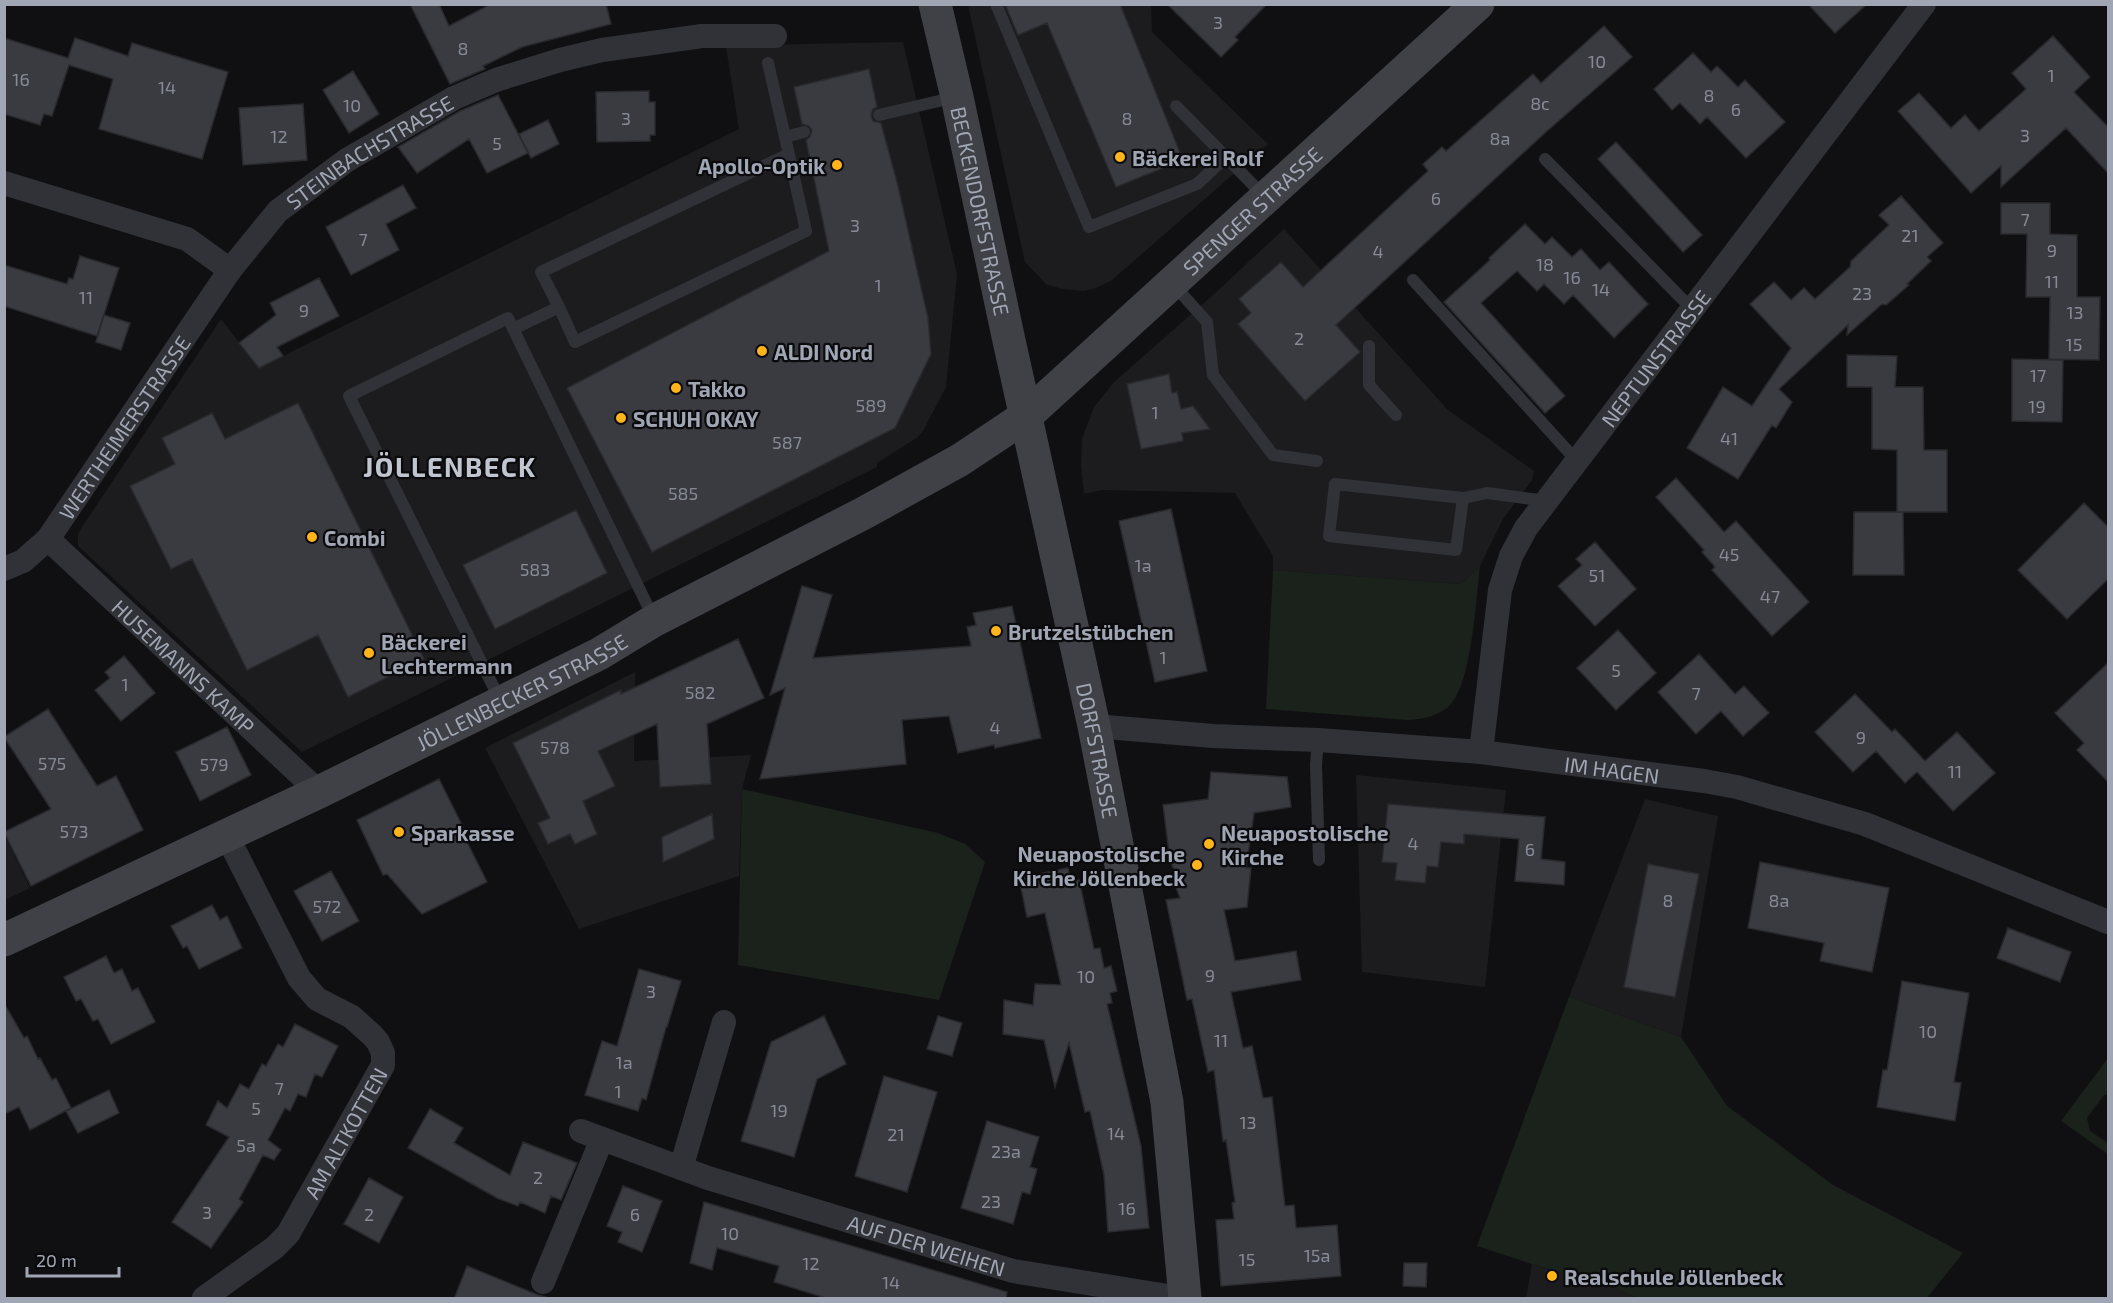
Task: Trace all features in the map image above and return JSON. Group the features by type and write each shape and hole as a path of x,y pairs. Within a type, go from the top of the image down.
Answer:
{"main road":[{"name":"BECKENDORFSTRASSE","path":"935,4 1026,417"},
{"name":"SPENGER STRASSE","path":"1026,417 1478,4"},
{"name":"JÖLLENBECKER STRASSE","path":"4,940 319,792 598,654 655,620 864,513 960,460 1026,417"},
{"name":"DORFSTRASSE","path":"1026,417 1094,726 1167,1102 1185,1299"}],"street":[{"name":"NEPTUNSTRASSE","path":"1481,752 1500,590 1511,556 1526,528 1854,100 1924,4"},
{"name":"STEINBACHSTRASSE","path":"230,270 278,211 347,160 454,99 496,80 560,60 602,50 702,36 775,36"},
{"path":"4,183 187,239 230,270"},
{"name":"WERTHEIMERSTRASSE","path":"4,570 23,561 48,539 230,270"},
{"name":"HUSEMANNS KAMP","path":"48,539 319,792"},
{"name":"IM HAGEN","path":"1094,726 1214,736 1318,740 1481,752 1737,787 1866,824 2109,922"},
{"name":"AM ALTKOTTEN","path":"204,1299 274,1248 288,1234 383,1065 378,1042 366,1029 352,1017 317,999 299,978 226,834"},
{"path":"681,1168 724,1022"},
{"name":"AUF DER WEIHEN","path":"543,1282 591,1135 708,1178 1013,1271 1180,1299"}],"lane":[{"path":"996,4 1089,227 1197,184 1226,157"},
{"path":"768,63 789,154 806,231 575,342 542,272 789,154"},
{"path":"879,115 957,97"},
{"path":"1176,106 1265,197"},
{"path":"785,137 804,132"},
{"path":"1545,159 1692,309"},
{"path":"1413,280 1576,460"},
{"path":"1172,283 1207,322 1213,375 1273,455 1317,461"},
{"path":"501,702 349,396 510,324 558,307"},
{"path":"510,324 655,620"},
{"path":"1369,346 1370,385 1396,415"},
{"path":"1463,498 1456,550 1329,537 1335,483 1463,498 1487,493 1546,501"},
{"path":"1318,740 1316,765 1318,860"}],"shaded area":[{"path":"968,5 1151,5 1152,32 1268,144 1112,280 1084,291 1047,285 1025,262"},
{"path":"903,42 957,274 946,387 918,437 877,463 877,467 302,752 78,546 78,533 221,319 259,368 739,129 726,47"},
{"path":"1284,229 1448,410 1534,471 1532,480 1503,519 1480,566 1461,584 1273,570 1273,556 1235,493 1102,490 1084,494 1081,465 1082,439 1094,407 1114,382"},
{"path":"1480,566 1467,663 1455,698 1447,708 1438,714 1408,720 1266,709 1273,570 1461,584"},
{"path":"635,672 634,761 751,755 742,789 739,876 579,929 485,748"},
{"path":"1356,775 1506,790 1485,987 1362,972"},
{"path":"742,789 938,833 965,844 985,862 939,1000 738,965"},
{"path":"1645,799 1718,816 1681,1037 1569,997"},
{"path":"4,834 30,888 5,900 4,900"},
{"path":"1569,997 1681,1037 1727,1106 1833,1185 1963,1253 1927,1298 1637,1298 1617,1288 1477,1246"},
{"path":"2108,1058 2108,1094 2104,1095 2087,1118 2090,1131 2108,1143 2108,1154 2061,1121"},
{"name":"Realschule Jöllenbeck","path":"1532,1264 1617,1288 1637,1298 1526,1298"}],"building":[{"path":"410,4 439,4 449,26 491,4 606,4 611,24 522,47 483,66 485,69 450,84"},
{"path":"1005,4 1120,4 1183,160 1116,187 1047,23 1018,35"},
{"path":"1167,4 1267,4 1235,37 1238,40 1221,57"},
{"path":"1808,4 1867,4 1835,33"},
{"path":"1604,26 1632,57 1547,131 1336,325 1360,352 1305,401 1238,324 1251,313 1239,299 1281,262 1303,287 1428,171 1423,164 1442,147 1446,151 1533,74 1541,83"},
{"path":"2053,36 2090,77 2074,92 2109,128 2109,174 2066,128 2001,187 2001,166 1971,193 1898,111 1919,93 1951,128 1965,115 1979,131 2026,89 2012,73"},
{"path":"4,38 68,58 75,38 128,56 132,43 228,72 202,159 99,129 113,79 69,65 52,116 44,114 40,125 4,114"},
{"path":"1693,53 1711,72 1717,66 1738,87 1745,80 1785,122 1746,158 1707,117 1700,124 1680,103 1672,110 1654,89"},
{"path":"869,69 877,107 873,109 871,116 873,121 881,123 898,186 928,318 931,354 895,428 652,552 567,388 829,251 806,140 810,137 812,130 809,126 802,124 794,87"},
{"path":"353,71 379,114 349,133 323,90"},
{"path":"649,91 649,102 655,102 655,135 650,135 650,141 597,142 596,92"},
{"path":"498,95 528,153 487,173 469,139 417,173 398,147 460,111"},
{"path":"303,104 307,160 243,165 239,108"},
{"path":"548,120 559,144 531,158 519,134"},
{"path":"1616,142 1702,235 1683,252 1598,159"},
{"path":"403,185 416,208 386,224 399,250 351,275 326,227"},
{"path":"1901,196 1943,243 1927,257 1931,261 1886,305 1882,304 1847,335 1848,325 1779,389 1792,402 1776,428 1772,425 1738,479 1687,448 1723,387 1752,406 1791,348 1750,304 1774,282 1791,300 1804,288 1815,299 1850,267 1851,261 1889,225 1879,215"},
{"path":"2001,203 2050,203 2050,234 2077,235 2077,297 2100,297 2099,360 2049,359 2050,297 2026,297 2027,234 2001,234"},
{"path":"1525,224 1545,244 1552,237 1572,257 1581,249 1600,270 1609,262 1648,304 1614,338 1573,295 1564,304 1544,284 1537,291 1517,271 1481,303 1565,396 1545,413 1444,302"},
{"path":"80,256 119,268 97,336 4,306 4,265 67,284 69,278 73,279"},
{"path":"319,278 339,316 277,347 283,356 259,368 239,343 276,315 270,303"},
{"path":"104,315 130,323 121,350 96,342"},
{"path":"1847,355 1897,356 1895,387 1923,387 1924,450 1947,450 1947,512 1897,512 1897,450 1872,449 1872,387 1847,387"},
{"path":"2012,359 2063,360 2062,422 2012,421"},
{"path":"1169,374 1172,393 1177,392 1181,409 1193,406 1210,429 1182,433 1183,441 1141,449 1127,384"},
{"path":"298,403 424,659 348,697 318,635 247,670 192,559 171,569 130,486 175,464 162,438 212,413 225,439"},
{"path":"1676,478 1724,532 1736,521 1809,602 1772,636 1712,570 1715,567 1702,552 1704,550 1656,497"},
{"path":"2084,503 2109,528 2109,578 2067,619 2018,570"},
{"path":"1171,509 1207,671 1155,682 1119,521"},
{"path":"576,510 607,573 495,629 463,565"},
{"path":"1854,512 1903,512 1904,575 1853,575"},
{"path":"1595,542 1636,589 1595,626 1558,586 1582,565 1576,559"},
{"path":"802,586 832,595 813,658 971,646 967,627 976,625 973,613 1012,606 1041,738 958,753 949,716 902,720 906,764 760,779 785,688 770,695"},
{"path":"1618,630 1656,673 1616,710 1577,668"},
{"path":"738,639 764,698 707,724 711,784 660,787 657,724 598,751 615,786 583,801 597,834 575,844 570,834 548,844 538,823 550,818 513,743 621,690 621,694"},
{"path":"1699,654 1735,694 1744,686 1769,713 1743,736 1721,711 1696,734 1658,692"},
{"path":"124,656 155,693 121,721 95,690 110,678 105,672"},
{"path":"2109,662 2109,783 2077,750 2084,743 2055,713"},
{"path":"1855,694 1892,732 1895,729 1925,761 1957,732 1995,773 1953,811 1917,772 1905,783 1876,751 1853,772 1815,732"},
{"path":"48,709 97,786 116,776 143,830 31,886 4,832 51,809 4,737"},
{"path":"227,727 251,775 200,801 176,752"},
{"path":"1211,772 1287,777 1291,807 1254,813 1246,868 1251,868 1247,907 1224,910 1235,961 1296,951 1301,980 1231,992 1243,1048 1252,1046 1263,1098 1272,1097 1285,1206 1294,1205 1296,1228 1337,1225 1341,1276 1221,1286 1216,1220 1234,1219 1232,1203 1235,1202 1226,1140 1223,1141 1214,1070 1208,1072 1192,999 1187,1000 1166,900 1180,898 1173,880 1177,877 1170,860 1163,805 1208,799"},
{"path":"439,779 487,882 422,914 387,874 383,875 357,820"},
{"path":"1388,804 1545,817 1541,859 1565,862 1564,885 1515,881 1519,839 1464,834 1464,844 1441,842 1438,867 1427,866 1425,883 1395,880 1397,863 1382,862"},
{"path":"712,814 714,839 663,862 662,837"},
{"path":"1760,862 1889,888 1872,972 1820,961 1824,943 1748,928"},
{"path":"1648,864 1699,874 1675,997 1624,987"},
{"path":"1068,868 1071,882 1079,880 1094,949 1100,948 1104,968 1111,966 1117,991 1110,993 1112,1003 1107,1004 1141,1146 1149,1228 1108,1232 1104,1175 1090,1111 1085,1112 1069,1043 1055,1087 1044,1040 1003,1034 1004,1000 1033,1005 1035,984 1061,985 1045,913 1027,917 1019,878"},
{"path":"331,871 359,921 322,941 294,891"},
{"path":"212,905 220,920 227,916 242,948 199,969 187,946 183,948 171,926"},
{"path":"2008,928 2071,952 2060,982 1997,958"},
{"path":"106,956 114,973 122,969 132,991 138,988 155,1022 111,1044 98,1019 93,1021 81,999 76,1001 64,977"},
{"path":"639,969 681,981 646,1100 642,1098 638,1111 585,1095 602,1041 617,1046"},
{"path":"1902,981 1969,993 1954,1082 1961,1083 1955,1121 1877,1107 1883,1070 1887,1070"},
{"path":"4,1003 24,1038 27,1036 52,1080 56,1078 71,1108 30,1130 19,1107 4,1114"},
{"path":"824,1016 846,1064 817,1079 794,1157 741,1141 771,1042"},
{"path":"938,1016 962,1023 952,1056 927,1049"},
{"path":"295,1024 338,1046 322,1077 315,1074 306,1097 298,1094 290,1111 285,1108 268,1140 281,1150 274,1160 263,1155 239,1199 243,1202 211,1248 172,1222 229,1137 206,1125 218,1101 227,1108 240,1084 249,1089 262,1064 266,1066 278,1044 283,1047"},
{"path":"884,1076 937,1092 907,1192 855,1176"},
{"path":"109,1090 119,1113 78,1133 66,1111"},
{"path":"430,1109 463,1128 454,1143 510,1175 523,1142 577,1163 561,1200 551,1196 545,1213 520,1202 518,1206 497,1198 408,1148"},
{"path":"987,1121 1039,1137 1030,1167 1037,1169 1030,1194 1022,1192 1013,1224 961,1208"},
{"path":"369,1178 403,1197 379,1243 344,1224"},
{"path":"623,1186 662,1201 642,1252 618,1242 622,1232 607,1226"},
{"path":"704,1202 1007,1292 1006,1299 829,1299 774,1282 779,1266 717,1248 712,1270 690,1263"},
{"path":"1404,1263 1427,1263 1426,1287 1403,1286"},
{"path":"467,1266 546,1297 545,1299 454,1299"}],"place":[{"name":"Bäckerei Rolf","path":"1120,157"},
{"name":"Apollo-Optik","path":"837,165"},
{"name":"ALDI Nord","path":"762,351"},
{"name":"Takko","path":"676,388"},
{"name":"SCHUH OKAY","path":"621,418"},
{"name":"Combi","path":"312,537"},
{"name":"Brutzelstübchen","path":"996,631"},
{"name":"Bäckerei Lechtermann","path":"369,653"},
{"name":"Sparkasse","path":"399,832"},
{"name":"Neuapostolische Kirche","path":"1209,844"},
{"name":"Neuapostolische Kirche Jöllenbeck","path":"1197,865"},
{"name":"Realschule Jöllenbeck","path":"1552,1276"}],"district":[{"name":"JÖLLENBECK","path":"450,466"}]}
